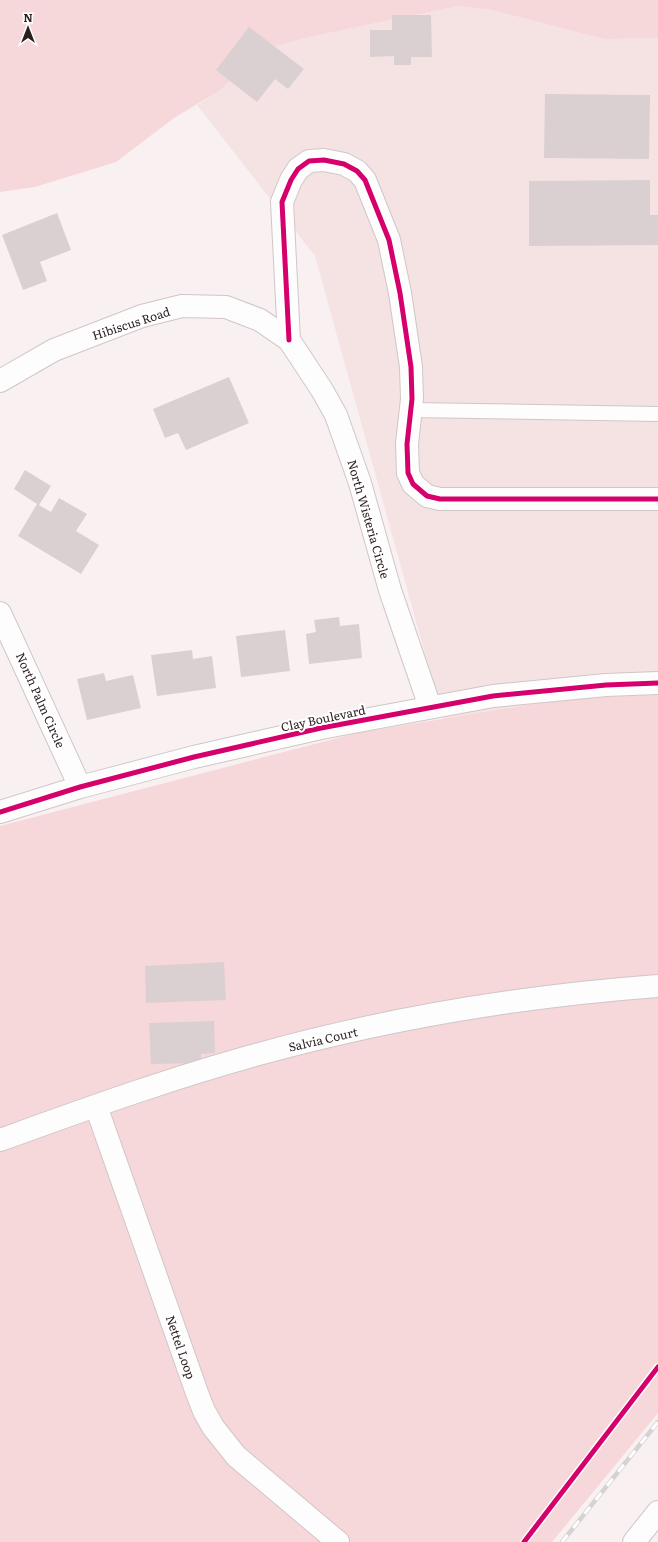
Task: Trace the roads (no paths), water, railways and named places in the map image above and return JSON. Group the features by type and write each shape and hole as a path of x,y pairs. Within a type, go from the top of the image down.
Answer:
{"street":[{"path":"289,340 282,202 291,180 298,169 309,161 324,160 344,164 357,171 366,180 388,240 400,293 411,367 412,399 407,444 408,473 413,484 427,496 440,499 658,500"},
{"name":"Hibiscus Road","path":"0,381 54,350 142,316 182,306 226,307 260,320 289,340"},
{"name":"North Wisteria Circle","path":"289,340 322,390 336,415 360,483 390,590 430,707"},
{"name":"North Palm Circle","path":"0,613 80,788"},
{"name":"Clay Boulevard","path":"0,812 80,788 194,757 313,729 430,707 500,696 606,686 658,683"},
{"name":"Salvia Court","path":"0,1140 188,1075 259,1054 332,1036 479,1007 552,996 658,986"},
{"name":"Nettel Loop","path":"96,1106 197,1393 207,1416 220,1437 236,1456 338,1542"},
{"path":"634,1542 658,1512"}],"lane":[{"path":"411,410 658,414"}],"railway":[{"path":"562,1542 658,1422"}]}
